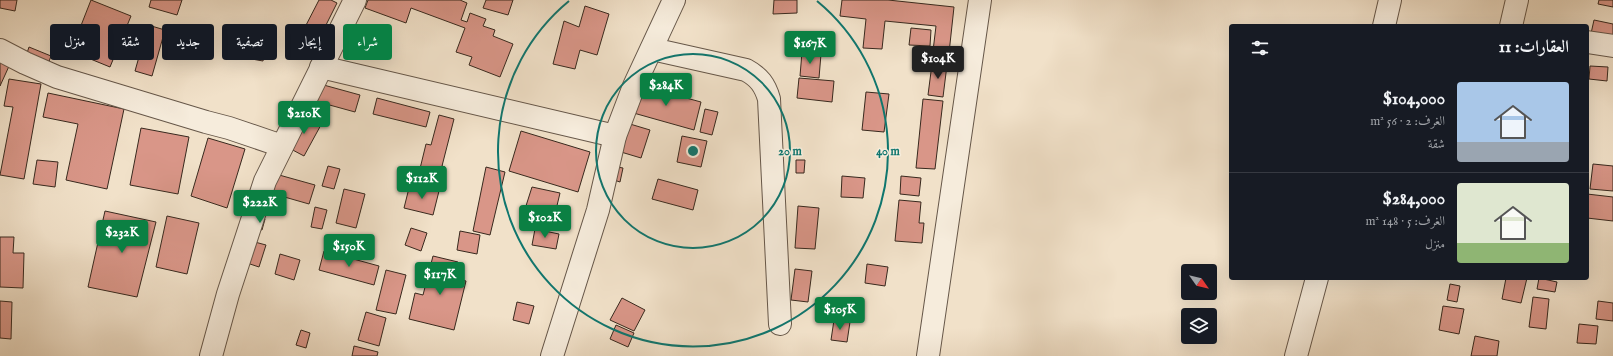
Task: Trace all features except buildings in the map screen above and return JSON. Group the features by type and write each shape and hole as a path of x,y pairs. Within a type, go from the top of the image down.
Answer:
{"street":[{"path":"211,356 228,294 266,181 355,0"},
{"path":"552,356 598,210 615,136 634,86 674,0"},
{"path":"928,356 980,0"},
{"path":"1384,24 1390,0"},
{"path":"1511,24 1517,0"},
{"path":"1589,42 1613,46"},
{"path":"652,49 746,70 756,75 763,83 769,99 780,324"},
{"path":"0,50 57,77 229,128 282,146"},
{"path":"321,67 615,136"},
{"path":"1296,356 1316,280"}]}
